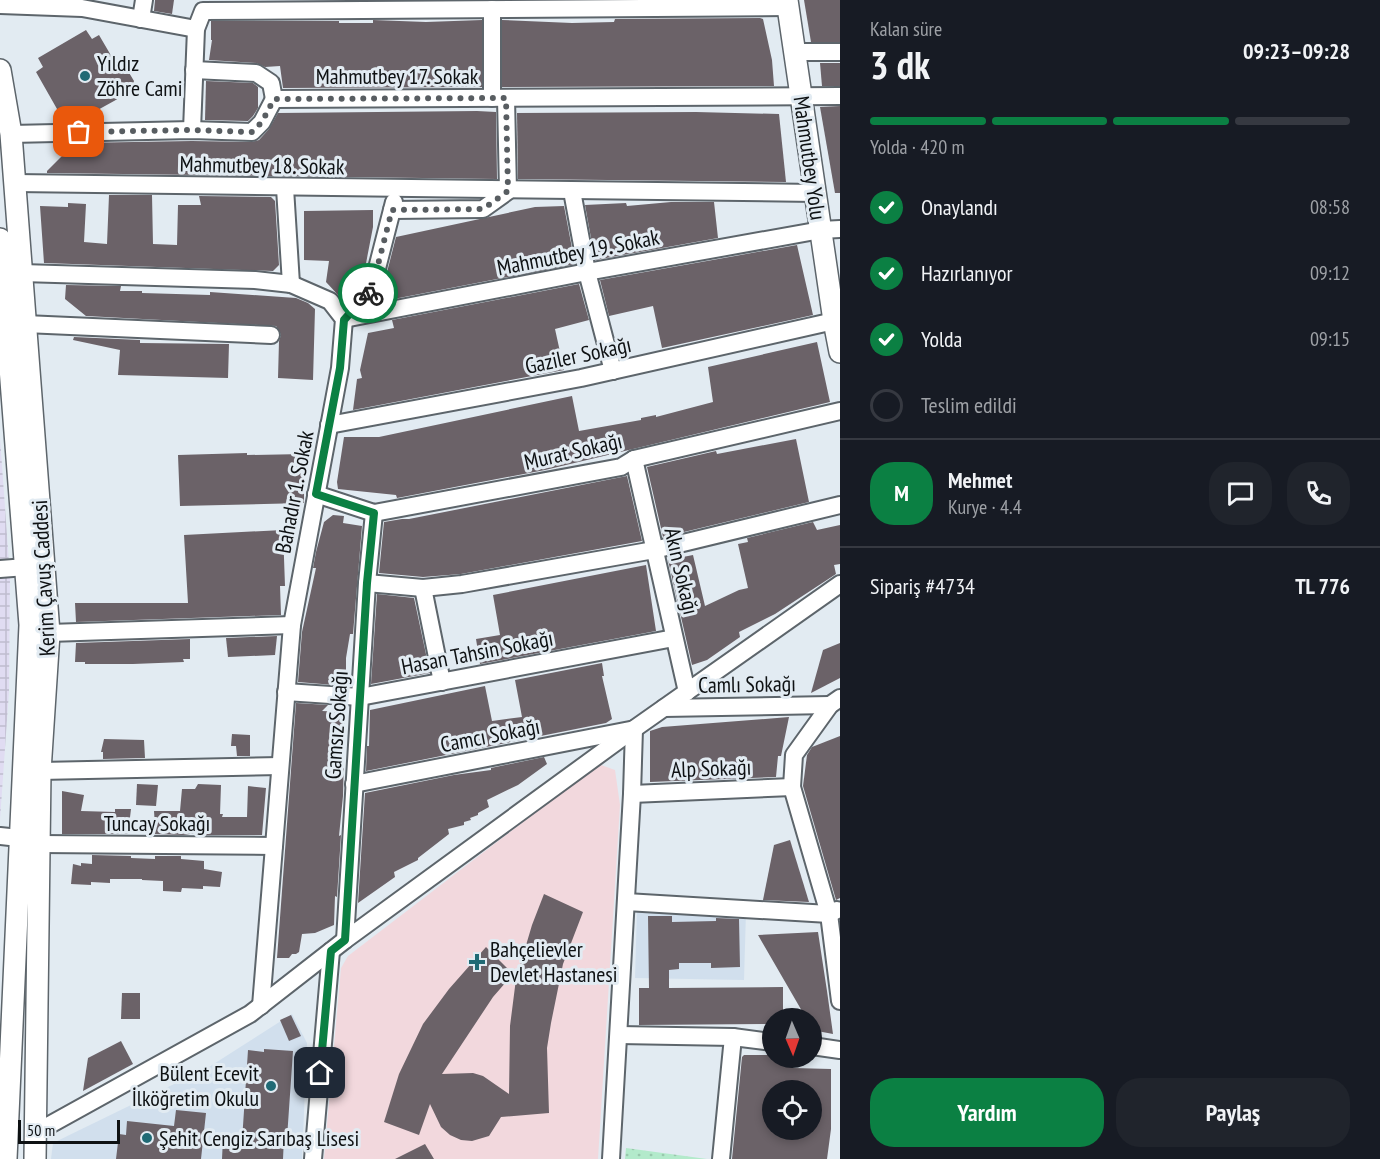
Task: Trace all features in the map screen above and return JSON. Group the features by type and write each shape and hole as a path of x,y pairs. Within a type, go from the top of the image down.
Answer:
{"main road":[{"name":"Mahmutbey Yolu","path":"787,3 816,193 830,230 835,297 834,321 840,352"},
{"name":"Kerim Çavuş Caddesi","path":"0,70 11,134 49,633 40,771 35,1159"},
{"name":"Kerim Çavuş Caddesi","path":"0,239 30,625 10,837 3,1134 6,1159"},
{"path":"3,1134 35,1133"}],"street":[{"path":"141,19 144,0"},
{"path":"192,130 196,29 203,11 787,3"},
{"path":"0,5 82,8 196,29"},
{"path":"392,210 483,209 508,191 499,98 485,6"},
{"path":"794,52 840,52"},
{"path":"11,134 192,130 252,132 262,122 274,99 271,83 256,73 194,70"},
{"name":"Mahmutbey 17. Sokak","path":"274,99 840,96"},
{"name":"Mahmutbey 18. Sokak","path":"15,183 508,191 816,193"},
{"path":"285,188 291,284"},
{"path":"22,273 255,280 291,284 330,301 344,320 372,288 398,189"},
{"path":"572,191 587,272 613,371"},
{"name":"Mahmutbey 19. Sokak","path":"344,320 587,272 830,230"},
{"name":"Bahadır 1. Sokak","path":"261,1006 292,625 340,368 344,320"},
{"name":"Gaziler Sokağı","path":"329,425 613,371 834,321"},
{"path":"26,324 271,335"},
{"name":"Murat Sokağı","path":"316,494 374,513 621,467 634,459 840,411"},
{"name":"Akın Sokağı","path":"634,459 687,692"},
{"path":"367,583 423,588 462,584 654,550 840,505"},
{"name":"Gamsız Sokağı","path":"345,940 367,583 374,513"},
{"path":"0,569 26,567"},
{"path":"35,1133 250,1014 345,940 634,729 840,585"},
{"path":"423,588 442,682"},
{"path":"49,633 292,625"},
{"name":"Hasan Tahsin Sokağı","path":"286,692 360,697 674,638"},
{"path":"835,701 794,755 792,788 835,911 840,1001"},
{"name":"Camlı Sokağı","path":"664,708 835,701"},
{"path":"611,1159 634,729"},
{"name":"Camcı Sokağı","path":"354,784 634,729"},
{"path":"40,771 280,766"},
{"name":"Alp Sokağı","path":"632,794 792,788"},
{"name":"Tuncay Sokağı","path":"40,844 274,846"},
{"path":"626,902 835,911"},
{"path":"313,1159 331,951"},
{"path":"619,1035 733,1037 762,1041"},
{"path":"721,1159 733,1037"},
{"path":"822,1047 840,1050"}],"shaded area":[{"path":"0,438 10,577 9,691 0,820"},
{"name":"Bahçelievler Devlet Hastanesi","path":"601,765 615,770 620,805 598,1159 324,1159 341,968 348,956"},
{"path":"637,909 746,912 744,980 635,978"},
{"path":"292,1014 307,1043 302,1159 51,1159 53,1143 209,1067"}],"green space":[{"path":"626,1148 707,1159 625,1159"}],"building":[{"path":"155,0 174,0 172,14 154,11"},
{"path":"804,0 840,0 840,42 811,42"},
{"path":"615,19 763,19 772,60 774,86 502,87 502,20 572,23 614,22"},
{"path":"373,20 426,22 482,20 482,87 283,88 280,66 265,67 256,63 209,60 212,40 211,21 373,23"},
{"name":"Yıldız Zöhre Cami","path":"86,30 92,39 99,35 116,64 122,61 134,81 131,91 114,101 85,117 80,109 67,118 61,116 36,72 43,67 38,58"},
{"path":"820,63 840,63 840,86 822,86"},
{"path":"206,81 253,83 258,87 258,108 253,116 248,121 205,120"},
{"path":"840,106 840,193 835,193 820,107"},
{"path":"496,112 497,179 47,173 75,143 252,142 259,140 269,129 278,113"},
{"path":"517,113 779,114 786,182 518,179"},
{"path":"109,195 152,195 153,244 177,245 178,205 201,205 199,196 271,197 275,201 279,265 273,271 44,263 40,206 68,207 68,203 86,204 84,242 107,244"},
{"path":"671,202 714,202 718,238 595,260 585,205 626,203 627,206"},
{"path":"564,206 575,264 373,303 380,294 388,295 385,280 396,237 535,207"},
{"path":"373,210 373,227 362,284 349,297 340,297 326,282 329,261 304,260 304,211"},
{"path":"797,245 813,315 662,348 653,306 609,316 600,280"},
{"path":"579,284 589,320 555,329 564,370 353,410 357,379 362,378 360,370 368,333 394,328 392,320"},
{"path":"66,285 121,286 120,291 142,291 142,293 210,295 210,292 296,298 315,309 313,380 278,378 281,335 276,326 86,316 65,299"},
{"path":"74,337 140,340 140,343 229,344 228,378 118,375 120,350 73,340"},
{"path":"817,342 830,402 545,470 397,498 396,495 338,489 344,437 379,437 572,396 579,431 641,420 641,418 656,415 656,417 713,402 708,367"},
{"path":"796,439 809,502 663,537 647,467 716,451 717,454"},
{"path":"247,453 247,455 304,454 304,503 180,506 178,455"},
{"path":"627,476 642,541 461,574 423,577 379,573 384,522"},
{"path":"333,515 344,516 343,523 362,526 353,634 350,634 346,658 346,686 298,682 302,632 316,568 313,568 316,552 324,522"},
{"path":"813,522 817,530 840,525 840,564 834,565 836,574 775,614 739,632 740,637 707,660 692,665 668,560 693,555 705,606 748,588 738,544 748,542 747,538"},
{"path":"283,530 285,586 280,586 281,615 76,622 75,603 188,603 184,535"},
{"path":"646,565 656,631 480,664 476,639 500,635 493,595"},
{"path":"377,594 414,598 430,673 371,684"},
{"path":"277,636 275,655 228,657 226,638"},
{"path":"190,639 190,659 183,659 184,662 85,664 85,662 75,662 76,643"},
{"path":"840,643 840,678 811,693 823,650"},
{"path":"602,663 604,676 602,676 612,719 606,723 366,771 370,710 485,686 492,721 522,717 515,680"},
{"path":"296,703 328,705 322,711 345,712 337,897 335,896 334,925 315,933 302,934 299,952 292,954 289,958 277,958"},
{"path":"789,717 781,756 778,756 776,777 650,782 650,731 662,727"},
{"path":"232,734 250,735 250,756 237,756 236,746 231,746"},
{"path":"840,736 840,898 836,900 803,786 807,755 812,747"},
{"path":"104,739 144,740 145,758 103,759 103,752 101,752"},
{"path":"544,757 547,764 518,785 487,800 489,807 470,818 471,820 464,822 464,825 448,829 449,834 418,860 394,872 395,877 358,903 365,793 491,770 491,768"},
{"path":"137,784 158,785 156,806 136,805"},
{"path":"198,784 221,785 220,814 223,814 222,817 247,817 248,786 266,788 262,835 205,835 205,832 183,835 153,834 154,811 180,811 182,789 195,789"},
{"path":"62,791 84,795 81,811 115,812 115,809 131,809 128,834 62,834"},
{"path":"790,840 809,902 763,900 774,845"},
{"path":"92,855 155,859 155,856 181,856 181,859 204,861 204,869 222,872 220,887 182,888 181,892 163,891 163,881 142,879 110,879 110,883 91,882 91,885 71,884 73,864 81,866 81,863 92,864"},
{"path":"544,894 583,912 563,964 551,1023 547,1048 549,1113 501,1117 489,1136 472,1141 461,1140 450,1135 441,1127 430,1104 419,1135 384,1122 399,1074 423,1024 449,989 486,947 513,974 493,997 442,1074 473,1073 483,1076 509,1094 510,1026 516,979"},
{"path":"648,916 672,916 672,922 716,921 716,918 739,919 740,967 711,968 711,963 679,963 679,969 669,970 669,988 783,987 783,1008 762,1008 762,1024 639,1025 639,988 649,988"},
{"path":"818,932 833,1034 822,1032 822,1008 800,1008 758,935"},
{"path":"122,993 140,993 140,1019 121,1019"},
{"path":"291,1015 301,1036 289,1041 280,1020"},
{"path":"121,1041 133,1064 83,1091 88,1058"},
{"path":"264,1049 293,1051 287,1138 284,1137 283,1159 222,1159 223,1138 242,1141 248,1050 264,1052"},
{"path":"744,1055 762,1055 762,1068 831,1069 831,1129 827,1159 732,1159"},
{"path":"176,1110 206,1113 201,1159 116,1159 119,1134 126,1135 127,1121 174,1126"},
{"path":"425,1144 434,1159 395,1159"}],"way so far":[{"path":"79,132 192,130 252,132 262,122 274,99 506,98 508,191 483,209 392,210 372,288 368,293"}],"place":[{"name":"Yıldız Zöhre Cami","path":"85,76"},
{"name":"Bahçelievler Devlet Hastanesi","path":"477,962"},
{"name":"Bülent Ecevit İlköğretim Okulu","path":"271,1086"},
{"name":"Şehit Cengiz Sarıbaş Lisesi","path":"147,1138"}],"route":[{"path":"320,1073 331,951 345,940 367,583 374,513 316,494 340,368 344,320 368,293"}]}
